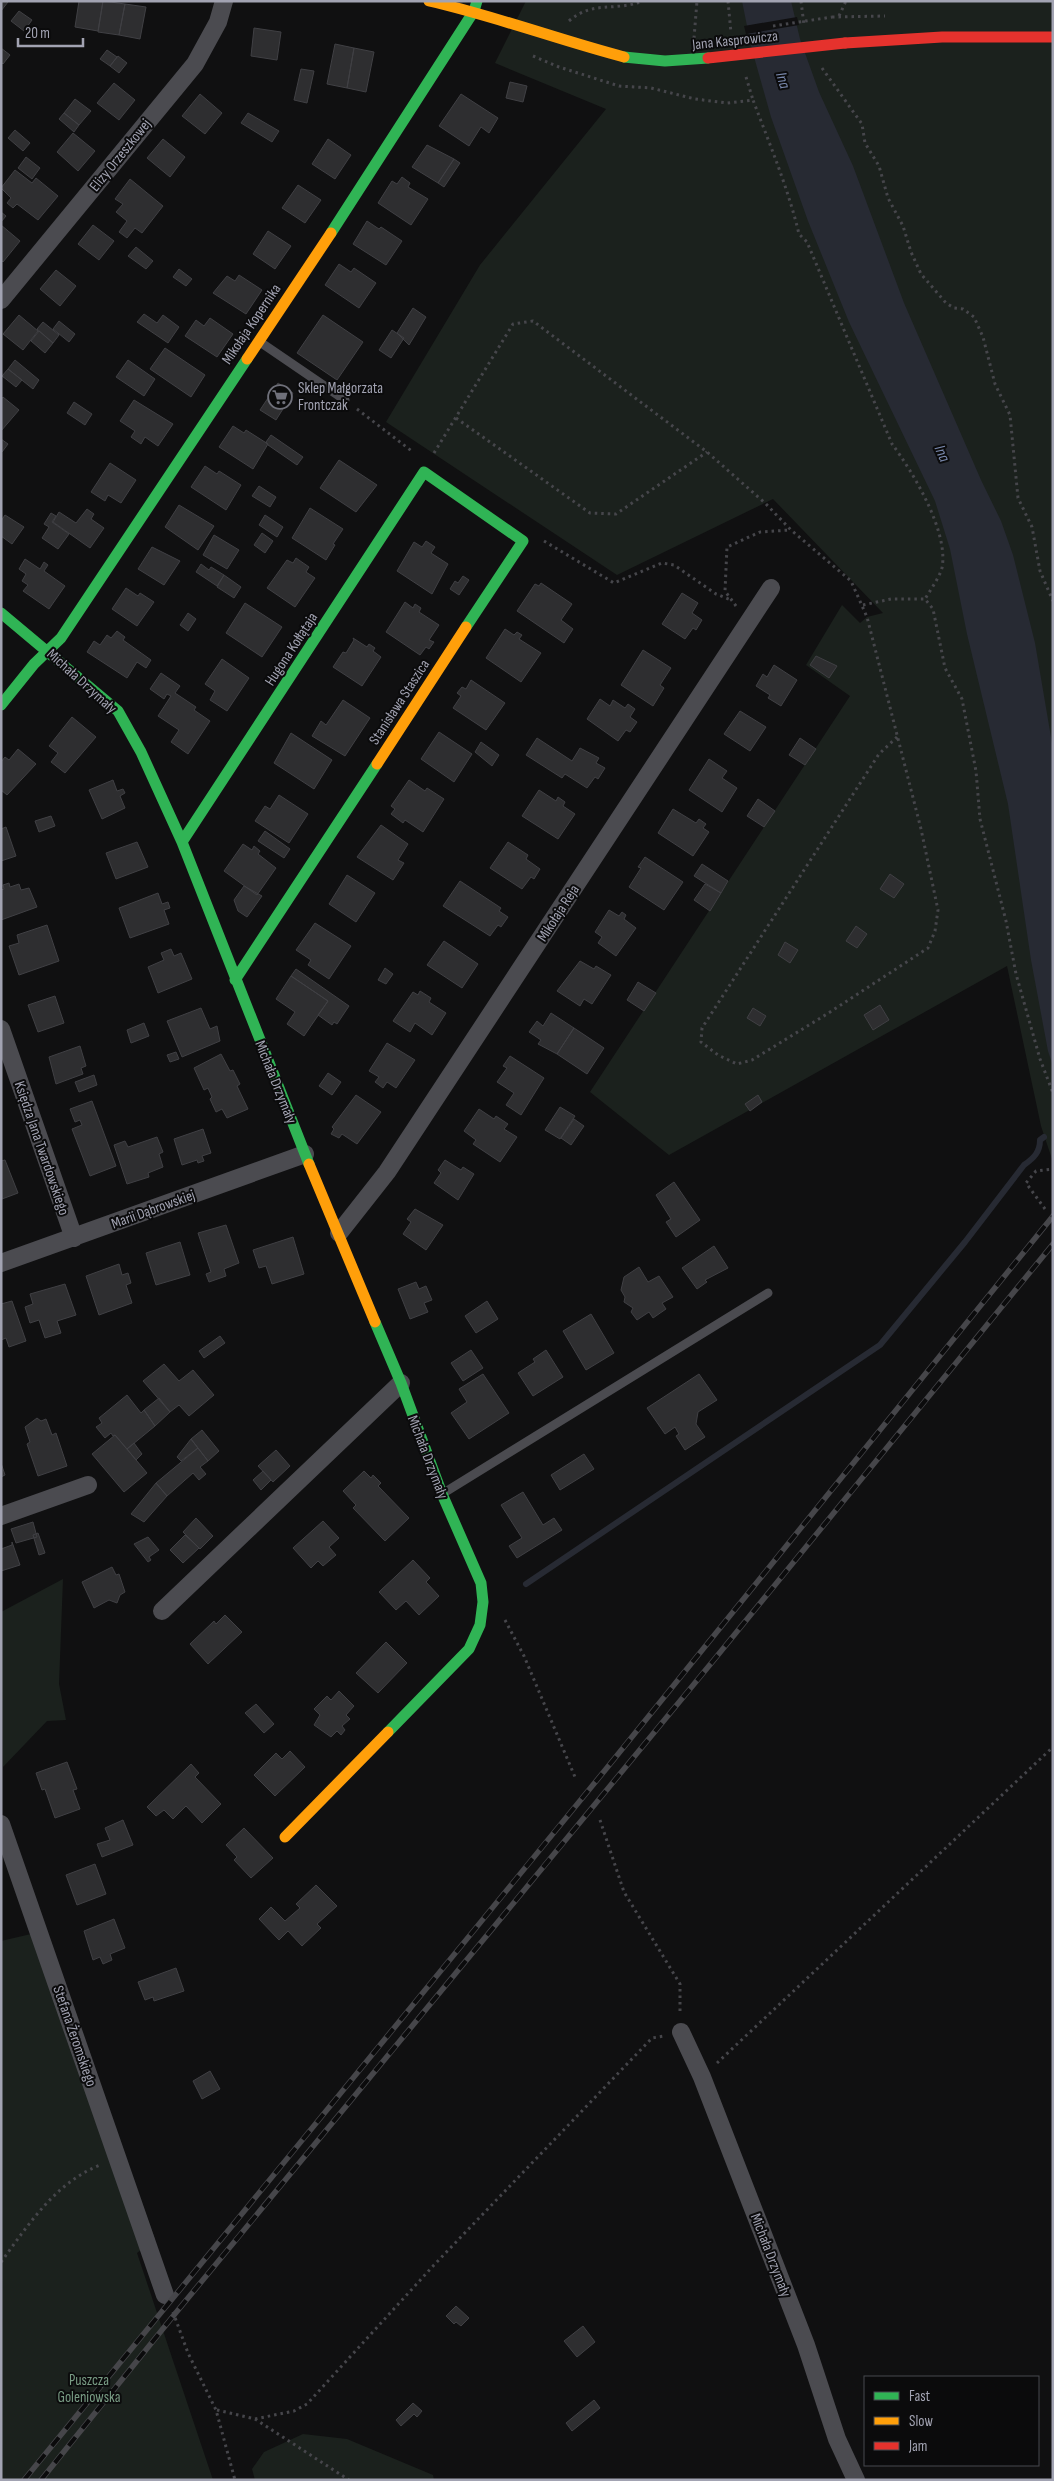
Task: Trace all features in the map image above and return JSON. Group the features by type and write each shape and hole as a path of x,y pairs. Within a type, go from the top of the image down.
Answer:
{"street":[{"name":"Elizy Orzeszkowej","path":"1,300 195,64 218,22 224,1"},
{"name":"Jana Kasprowicza","path":"429,1 476,6 561,40 630,59 665,61 708,58 845,43 942,37 1053,37"},
{"name":"Mikołaja Kopernika","path":"1,705 34,664 61,638 350,204 476,6"},
{"name":"Hugona Kołłątaja","path":"182,842 424,472 523,541"},
{"name":"Stanisława Staszica","path":"235,980 523,541"},
{"name":"Mikołaja Reja","path":"339,1233 388,1172 771,588"},
{"name":"Michała Drzymały","path":"1,613 118,711 141,752 182,842 305,1154 401,1383 442,1494 481,1583 484,1598"},
{"name":"Księdza Jana Twardowskiego","path":"1,1029 74,1238"},
{"name":"Marii Dąbrowskiej","path":"1,1263 305,1154"},
{"path":"162,1610 401,1383"},
{"path":"1,1516 88,1485"},
{"path":"285,1837 469,1649 481,1627 484,1598"},
{"name":"Stefana Żeromskiego","path":"1,1824 165,2295"},
{"name":"Michała Drzymały","path":"681,2032 702,2077 806,2345 837,2439 856,2480"}],"lane":[{"path":"258,340 345,400"},
{"path":"442,1494 768,1293"}],"path":[{"path":"561,40 569,20 589,5 603,3 637,4 643,1"},
{"path":"694,39 697,1"},
{"path":"801,1 804,30"},
{"path":"839,16 846,1"},
{"path":"560,18 578,23"},
{"path":"685,39 703,37"},
{"path":"526,51 537,59 619,86 651,88 695,99 727,103 753,100 772,152 779,164 800,234 807,242 839,322 892,444 908,465 932,513 943,554 942,570 925,599"},
{"path":"820,64 862,124 865,143 879,166 888,198 903,226 911,252 921,274 946,303 954,308 963,309 974,317 983,337 996,384 1010,415 1018,498 1032,527 1040,572 1053,601"},
{"path":"434,453 513,324 533,322 707,452 765,503 791,530 851,581 863,605 921,829 938,910 935,931 928,948 752,1060 737,1064 718,1055 701,1042 702,1028 879,754 897,737"},
{"path":"345,400 420,458"},
{"path":"456,418 590,513 616,514 707,452"},
{"path":"748,622 725,591 727,547 760,532 791,530"},
{"path":"523,541 539,538 614,583 662,563 674,565 716,594 731,600"},
{"path":"863,605 891,599 925,599"},
{"path":"925,599 933,609 945,668 962,699 976,770 980,819 1006,921 1016,974 1040,1059 1053,1093"},
{"path":"1045,1209 1026,1184 1036,1171 1053,1169"},
{"path":"484,1598 508,1624 575,1778"},
{"path":"702,2077 1053,1747"},
{"path":"255,2419 294,2412 307,2404 434,2265 652,2038 681,2032 680,1984 624,1892 600,1820"},
{"path":"1,2262 39,2211 66,2184 81,2173 117,2158"},
{"path":"165,2295 188,2353 216,2410 234,2479"},
{"path":"216,2410 255,2419 349,2480"}],"green space":[{"path":"526,1 1053,1 1053,1162 1041,1126 1007,966 669,1155 590,1092 850,696 806,665 842,605 860,623 867,617 883,613 773,499 617,575 386,422 480,265 606,109 495,63"},
{"path":"63,1579 59,1684 66,1720 47,1721 3,1767 1,1612"},
{"name":"Puszcza Goleniowska","path":"44,1931 155,2239 137,2253 213,2480 1,2480 1,1941"},
{"path":"303,2434 347,2439 433,2475 434,2480 255,2480 252,2469 264,2452"}],"water":[{"name":"Ina","path":"742,1 791,1 800,39 819,92 853,166 904,303 981,480 1001,521 1013,555 1035,643 1053,749 1053,1066 1048,1051 1031,960 1008,804 967,634 950,549 935,501 849,322 808,221 771,117 751,46"}],"pier":[{"path":"797,17 799,25 746,34 744,26"}],"building":[{"path":"1,1 8,2 1,11"},
{"path":"79,1 103,1 98,31 75,27"},
{"path":"103,1 125,4 119,35 98,32"},
{"path":"125,4 146,7 140,39 119,35"},
{"path":"19,11 32,20 24,31 11,21"},
{"path":"254,28 281,32 277,60 251,56"},
{"path":"335,44 354,48 347,88 327,84"},
{"path":"1,48 10,55 3,64 1,62"},
{"path":"354,48 374,52 366,92 347,88"},
{"path":"107,50 117,57 110,66 100,59"},
{"path":"118,56 127,63 119,73 110,66"},
{"path":"301,69 314,71 307,103 294,100"},
{"path":"510,82 527,86 523,102 506,98"},
{"path":"114,83 135,100 119,120 97,103"},
{"path":"200,94 222,113 205,134 182,116"},
{"path":"461,94 498,118 489,133 481,127 469,146 439,126"},
{"path":"75,99 91,111 79,125 64,113"},
{"path":"64,113 79,125 74,132 59,119"},
{"path":"248,113 279,131 272,142 241,123"},
{"path":"15,130 30,143 23,151 8,138"},
{"path":"73,133 95,151 78,171 57,152"},
{"path":"163,139 185,157 170,177 147,158"},
{"path":"328,139 351,155 335,179 312,164"},
{"path":"427,145 454,159 438,183 412,167"},
{"path":"26,157 40,168 32,179 18,168"},
{"path":"454,159 460,163 444,187 438,183"},
{"path":"15,170 32,183 36,178 58,196 38,220 17,204 13,208 7,203 11,198 1,188"},
{"path":"402,177 410,183 408,187 428,199 411,225 378,203 392,181 397,184"},
{"path":"130,179 163,206 142,233 135,228 127,238 119,232 127,221 116,212 123,204 115,199"},
{"path":"298,185 321,200 305,223 282,208"},
{"path":"1,212 6,216 1,222"},
{"path":"367,221 379,229 381,227 402,241 386,265 353,244"},
{"path":"1,225 20,241 3,262 1,260"},
{"path":"93,225 114,241 99,260 78,244"},
{"path":"268,231 291,246 275,269 253,254"},
{"path":"136,247 153,261 146,269 128,256"},
{"path":"339,264 351,272 354,268 376,283 359,308 325,285"},
{"path":"179,269 192,279 186,286 173,277"},
{"path":"56,270 76,286 60,306 40,289"},
{"path":"239,275 262,290 246,314 213,293 227,276 235,281"},
{"path":"413,308 426,317 409,345 397,333"},
{"path":"144,314 157,323 163,315 179,327 168,343 137,322"},
{"path":"19,315 38,331 23,350 3,334"},
{"path":"323,315 363,342 337,380 297,353"},
{"path":"210,318 233,334 217,357 185,336 196,320 204,326"},
{"path":"59,321 75,334 69,342 53,329"},
{"path":"43,322 59,335 53,343 37,329"},
{"path":"392,330 404,338 391,358 379,350"},
{"path":"39,331 53,343 45,353 31,341"},
{"path":"165,348 205,375 191,397 150,369"},
{"path":"15,360 39,380 33,389 8,369"},
{"path":"128,360 155,379 144,396 116,377"},
{"path":"8,369 22,380 16,387 2,376"},
{"name":"Sklep Małgorzata Frontczak","path":"278,383 293,393 276,420 260,410"},
{"path":"3,397 19,410 1,431 1,400"},
{"path":"134,400 173,424 158,446 145,437 141,444 131,437 135,431 120,421"},
{"path":"74,402 92,414 85,425 67,413"},
{"path":"233,426 244,433 246,430 268,444 253,469 219,447"},
{"path":"271,435 303,457 297,465 268,445 266,442"},
{"path":"1,439 8,444 2,452 1,451"},
{"path":"339,460 377,485 356,512 320,488"},
{"path":"110,463 136,480 121,503 108,495 105,501 91,492"},
{"path":"205,466 217,474 219,471 241,485 226,510 191,487"},
{"path":"259,486 276,497 270,507 252,496"},
{"path":"179,505 214,526 198,550 165,527"},
{"path":"310,508 343,529 333,544 335,545 326,560 292,538"},
{"path":"87,509 94,514 91,519 104,528 90,548 53,522 59,512 76,523"},
{"path":"51,513 56,516 52,522 69,534 58,549 42,538 49,527 44,524"},
{"path":"5,515 24,527 12,544 1,536 1,521"},
{"path":"265,515 283,527 277,537 259,525"},
{"path":"262,533 273,541 265,553 254,545"},
{"path":"214,535 239,550 227,569 203,555"},
{"path":"426,541 435,547 431,553 448,564 432,594 397,571 414,542 422,547"},
{"path":"152,547 180,561 164,585 138,569"},
{"path":"296,558 309,567 306,572 315,578 295,607 267,588 287,560 293,563"},
{"path":"25,559 40,569 44,562 48,565 44,571 65,586 49,609 23,591 28,585 22,581 26,574 19,569"},
{"path":"201,564 209,570 211,567 224,575 217,586 196,572"},
{"path":"224,575 241,587 234,598 217,587"},
{"path":"463,576 469,580 459,595 450,589 455,581 458,583"},
{"path":"541,583 572,604 561,620 573,629 564,643 517,611 535,584 539,586"},
{"path":"126,588 138,596 140,593 154,602 137,626 112,609"},
{"path":"682,593 698,603 692,613 702,620 696,630 693,628 685,639 662,624"},
{"path":"405,602 413,608 415,604 421,608 419,612 439,625 429,640 434,642 429,649 426,647 420,655 386,632"},
{"path":"245,603 282,627 262,657 226,633"},
{"path":"188,613 196,619 188,631 180,625"},
{"path":"505,629 514,635 517,632 522,635 519,639 541,653 521,682 486,658"},
{"path":"117,631 125,637 123,640 151,660 146,668 137,662 127,678 87,652 94,641 100,645 107,635 111,638"},
{"path":"353,638 367,647 369,644 375,648 373,651 381,657 362,686 333,667 343,652 346,653 354,640"},
{"path":"643,650 671,668 660,685 664,688 653,706 621,685"},
{"path":"816,656 837,666 829,678 810,665"},
{"path":"222,659 249,678 227,711 210,700 215,691 205,684"},
{"path":"774,665 797,680 781,706 768,698 770,695 756,686 763,674 767,677"},
{"path":"161,673 180,686 175,693 196,707 194,710 210,721 188,754 171,742 179,730 158,716 171,696 167,694 164,699 150,689"},
{"path":"471,680 505,703 486,730 453,708 461,696 457,693 462,687 466,689"},
{"path":"600,699 610,706 613,700 625,708 628,704 635,709 630,717 637,722 630,732 626,730 618,741 587,719"},
{"path":"343,700 370,718 345,756 312,736 321,721 326,725"},
{"path":"740,711 766,727 750,751 724,734"},
{"path":"72,717 96,737 65,773 51,762 58,753 49,746"},
{"path":"439,732 472,754 454,782 421,759"},
{"path":"291,733 332,760 314,789 274,763"},
{"path":"537,738 572,761 580,748 599,758 596,763 605,768 598,779 595,777 587,788 565,774 562,778 526,755"},
{"path":"800,738 816,749 805,765 789,755"},
{"path":"481,742 499,755 492,766 475,752"},
{"path":"18,749 36,764 7,795 1,790 1,762 5,757 9,760"},
{"path":"709,759 727,771 722,778 737,788 722,812 689,790"},
{"path":"113,780 117,791 123,789 125,793 120,796 125,808 102,819 89,790"},
{"path":"409,780 425,791 427,788 444,799 423,832 405,820 403,823 391,814 395,809 391,806"},
{"path":"539,790 556,801 558,797 565,802 563,806 575,814 558,839 522,816"},
{"path":"279,795 308,814 289,843 255,821 265,806 270,809"},
{"path":"758,799 775,811 764,827 747,816"},
{"path":"673,809 696,823 699,819 706,824 703,828 709,832 693,856 658,833"},
{"path":"51,816 55,826 39,832 35,821"},
{"path":"381,825 408,844 398,860 404,863 393,880 357,857"},
{"path":"6,827 16,856 1,861 1,829"},
{"path":"265,831 290,849 284,858 258,841"},
{"path":"137,842 148,867 116,879 106,853"},
{"path":"508,842 528,855 526,859 540,869 534,879 531,877 522,889 490,868"},
{"path":"243,844 252,850 254,846 260,851 258,854 276,868 257,895 224,871"},
{"path":"645,857 683,882 664,910 629,887 641,868 638,867"},
{"path":"702,864 728,881 721,893 694,876"},
{"path":"890,874 904,884 894,898 880,889"},
{"path":"347,875 375,893 356,922 329,904"},
{"path":"460,881 501,908 499,911 508,917 501,927 498,925 490,936 443,906"},
{"path":"9,883 10,887 19,884 21,890 29,888 37,907 1,920 1,890 4,889 3,885"},
{"path":"705,884 721,893 710,911 694,900"},
{"path":"244,886 262,896 247,917 238,911 234,900"},
{"path":"158,893 162,904 168,902 170,908 164,910 169,924 130,938 119,908"},
{"path":"609,910 619,916 622,912 626,915 624,919 636,928 616,956 598,943 602,937 595,932"},
{"path":"315,923 351,946 329,979 308,965 311,960 296,950"},
{"path":"47,925 59,961 19,975 9,946 19,943 17,935"},
{"path":"856,926 867,934 857,948 846,941"},
{"path":"444,941 478,964 462,988 427,965"},
{"path":"785,942 798,950 790,963 778,955"},
{"path":"171,949 174,956 181,953 192,979 158,993 148,967 164,960 161,953"},
{"path":"580,961 594,969 596,966 611,975 592,1004 584,999 580,1006 557,991"},
{"path":"385,968 393,974 386,984 378,980"},
{"path":"296,969 349,1006 337,1024 334,1022 332,1025 318,1015 328,1001 291,976"},
{"path":"291,976 328,1001 304,1036 287,1024 295,1012 276,999"},
{"path":"638,982 656,993 644,1011 627,1000"},
{"path":"420,991 431,998 429,1002 446,1013 432,1035 415,1023 410,1032 393,1021 413,992 418,995"},
{"path":"55,996 64,1023 38,1032 28,1005"},
{"path":"880,1005 889,1020 873,1030 864,1015"},
{"path":"201,1008 210,1029 217,1026 220,1041 182,1057 167,1021"},
{"path":"753,1008 766,1016 760,1026 747,1018"},
{"path":"551,1013 574,1028 557,1054 538,1044 541,1040 529,1032 537,1021 543,1026"},
{"path":"144,1023 149,1036 131,1043 127,1030"},
{"path":"574,1028 604,1048 587,1074 557,1054"},
{"path":"387,1043 415,1060 396,1088 387,1082 383,1088 375,1082 379,1077 369,1071"},
{"path":"80,1046 86,1066 81,1068 83,1074 56,1084 49,1057"},
{"path":"176,1052 179,1059 170,1062 167,1055"},
{"path":"221,1054 230,1071 233,1070 240,1084 237,1086 248,1109 227,1118 222,1109 216,1112 210,1099 212,1097 208,1088 204,1090 194,1068"},
{"path":"510,1056 544,1078 521,1115 506,1105 514,1093 497,1082 507,1068 503,1066"},
{"path":"328,1073 341,1082 332,1095 319,1086"},
{"path":"94,1075 97,1085 79,1092 75,1082"},
{"path":"356,1095 381,1112 357,1144 342,1134 339,1138 331,1134 334,1129 332,1127"},
{"path":"758,1095 762,1102 750,1111 745,1104"},
{"path":"92,1101 116,1166 90,1176 72,1129 82,1125 80,1120 75,1122 70,1109"},
{"path":"560,1107 575,1116 560,1139 545,1130"},
{"path":"479,1109 494,1119 496,1116 508,1124 504,1129 517,1137 500,1162 473,1144 476,1140 464,1131"},
{"path":"574,1119 584,1126 571,1145 561,1138"},
{"path":"203,1129 211,1153 202,1156 204,1161 198,1163 197,1160 182,1165 174,1139"},
{"path":"157,1137 163,1152 159,1154 163,1167 148,1173 149,1177 127,1184 114,1145 125,1141 128,1147"},
{"path":"5,1160 18,1193 2,1199 1,1161"},
{"path":"445,1160 461,1170 463,1167 474,1174 458,1200 434,1183 441,1173 438,1170"},
{"path":"674,1182 700,1220 676,1237 666,1222 671,1219 656,1195"},
{"path":"415,1209 443,1225 426,1250 403,1234 411,1222 407,1219"},
{"path":"226,1225 239,1263 224,1269 226,1276 209,1282 206,1274 211,1272 198,1233"},
{"path":"293,1237 304,1274 272,1284 266,1266 259,1268 253,1250"},
{"path":"180,1242 190,1275 156,1285 146,1253"},
{"path":"714,1246 728,1268 705,1280 707,1282 697,1289 682,1268"},
{"path":"119,1264 122,1275 128,1273 131,1283 126,1285 132,1303 99,1315 86,1276"},
{"path":"639,1267 648,1282 659,1276 673,1297 662,1303 666,1309 653,1318 649,1312 637,1320 631,1312 633,1308 624,1302 625,1297 621,1290 624,1277"},
{"path":"416,1282 419,1289 426,1286 432,1300 424,1303 428,1312 410,1319 398,1289"},
{"path":"65,1284 76,1315 57,1321 61,1333 45,1338 39,1320 30,1323 25,1307 33,1304 30,1294"},
{"path":"12,1301 26,1341 9,1347 6,1338 1,1340 1,1304"},
{"path":"487,1301 498,1319 476,1333 465,1316"},
{"path":"591,1314 614,1353 586,1370 563,1331"},
{"path":"220,1336 225,1343 204,1358 199,1351"},
{"path":"471,1350 483,1368 463,1381 451,1363"},
{"path":"546,1350 563,1377 533,1396 518,1373 535,1362 533,1359"},
{"path":"164,1364 179,1381 193,1370 214,1395 189,1416 179,1405 170,1412 143,1381"},
{"path":"483,1374 509,1413 469,1439 451,1413 467,1402 459,1389"},
{"path":"699,1374 717,1400 698,1412 696,1424 705,1437 685,1450 676,1436 679,1434 675,1427 665,1434 647,1408"},
{"path":"127,1395 141,1413 144,1410 155,1426 127,1449 115,1435 113,1436 111,1433 105,1438 96,1427 102,1423 99,1418"},
{"path":"159,1398 170,1412 155,1426 144,1410"},
{"path":"37,1418 41,1421 46,1419 52,1435 56,1433 67,1466 38,1476 27,1444 30,1442 25,1427"},
{"path":"202,1430 219,1451 208,1461 191,1439"},
{"path":"115,1435 147,1473 124,1492 92,1454"},
{"path":"191,1439 198,1448 181,1461 177,1457"},
{"path":"134,1443 142,1454 136,1460 127,1449"},
{"path":"198,1448 208,1461 200,1467 206,1474 199,1480 193,1473 167,1496 156,1483"},
{"path":"276,1450 290,1466 273,1482 258,1466"},
{"path":"584,1454 594,1469 560,1490 551,1475"},
{"path":"1,1463 5,1475 1,1477"},
{"path":"263,1471 271,1480 261,1490 253,1480"},
{"path":"364,1471 371,1478 373,1475 381,1483 378,1486 409,1518 385,1541 353,1508 356,1505 343,1491"},
{"path":"156,1483 167,1496 144,1522 131,1514"},
{"path":"523,1492 543,1525 554,1518 562,1530 517,1558 509,1546 522,1538 501,1505"},
{"path":"196,1518 213,1536 200,1549 183,1532"},
{"path":"323,1521 339,1538 329,1547 336,1555 323,1566 318,1561 311,1568 293,1548"},
{"path":"33,1522 37,1537 16,1543 11,1529"},
{"path":"38,1533 45,1553 39,1555 33,1535"},
{"path":"185,1535 199,1548 183,1563 170,1550"},
{"path":"148,1537 159,1550 149,1557 151,1560 148,1562 134,1544"},
{"path":"12,1542 20,1565 1,1571 1,1549 12,1545"},
{"path":"413,1560 430,1578 426,1582 439,1596 419,1615 406,1601 396,1610 379,1592"},
{"path":"112,1567 116,1575 119,1574 125,1592 120,1595 117,1603 109,1600 94,1608 82,1582"},
{"path":"225,1615 242,1632 208,1664 190,1644 214,1621 216,1624"},
{"path":"386,1642 407,1663 378,1693 356,1673"},
{"path":"339,1691 354,1706 346,1715 350,1719 342,1726 345,1730 341,1735 337,1731 331,1737 314,1725 320,1715 314,1709 327,1696 331,1700"},
{"path":"256,1704 274,1724 264,1733 245,1713"},
{"path":"290,1751 305,1767 275,1796 254,1775 276,1753 282,1759"},
{"path":"67,1762 77,1789 73,1790 80,1809 55,1818 45,1789 42,1790 36,1773"},
{"path":"191,1764 199,1773 195,1777 221,1804 202,1823 186,1806 173,1819 164,1810 156,1816 147,1807"},
{"path":"123,1820 133,1845 102,1857 97,1844 110,1840 105,1828"},
{"path":"244,1828 273,1858 251,1878 234,1860 237,1857 226,1845"},
{"path":"95,1864 106,1894 77,1905 66,1875"},
{"path":"316,1885 337,1906 317,1924 321,1928 302,1946 288,1931 279,1940 259,1919 271,1907 285,1921 300,1908 296,1904"},
{"path":"114,1919 125,1948 110,1954 112,1960 103,1964 100,1957 93,1960 84,1931"},
{"path":"176,1968 184,1991 154,2001 153,1997 145,2000 138,1982"},
{"path":"210,2071 220,2089 202,2099 193,2081"},
{"path":"456,2306 469,2318 461,2326 456,2322 454,2324 446,2316"},
{"path":"583,2326 595,2342 577,2357 564,2341"},
{"path":"594,2400 600,2408 572,2431 566,2423"},
{"path":"413,2403 422,2411 417,2417 414,2414 401,2426 396,2420"}],"waterway":[{"path":"526,1584 880,1345 965,1242 1024,1165 1036,1154 1040,1140 1044,1137"}],"railway":[{"path":"24,2480 606,1769 1053,1216"},
{"path":"41,2480 174,2315 713,1661 1053,1244"}],"traffic: fast":[{"path":"331,233 474,11 477,1"},
{"path":"624,57 665,61 708,58"},
{"path":"1,705 34,664 61,638 247,359"},
{"path":"182,842 424,472 523,541 466,627"},
{"path":"1,613 118,711 141,752 182,842 309,1164"},
{"path":"235,980 377,764"},
{"path":"375,1322 401,1383 442,1494 481,1583 483,1602 480,1625 469,1649 388,1732"}],"traffic: slow":[{"path":"429,1 624,57"},
{"path":"247,359 331,233"},
{"path":"377,764 466,627"},
{"path":"309,1164 375,1322"},
{"path":"285,1837 388,1732"}],"traffic: jam":[{"path":"845,43 942,37 1053,37"},
{"path":"708,58 845,43"}],"place":[{"name":"Sklep Małgorzata Frontczak","path":"280,397"}]}
